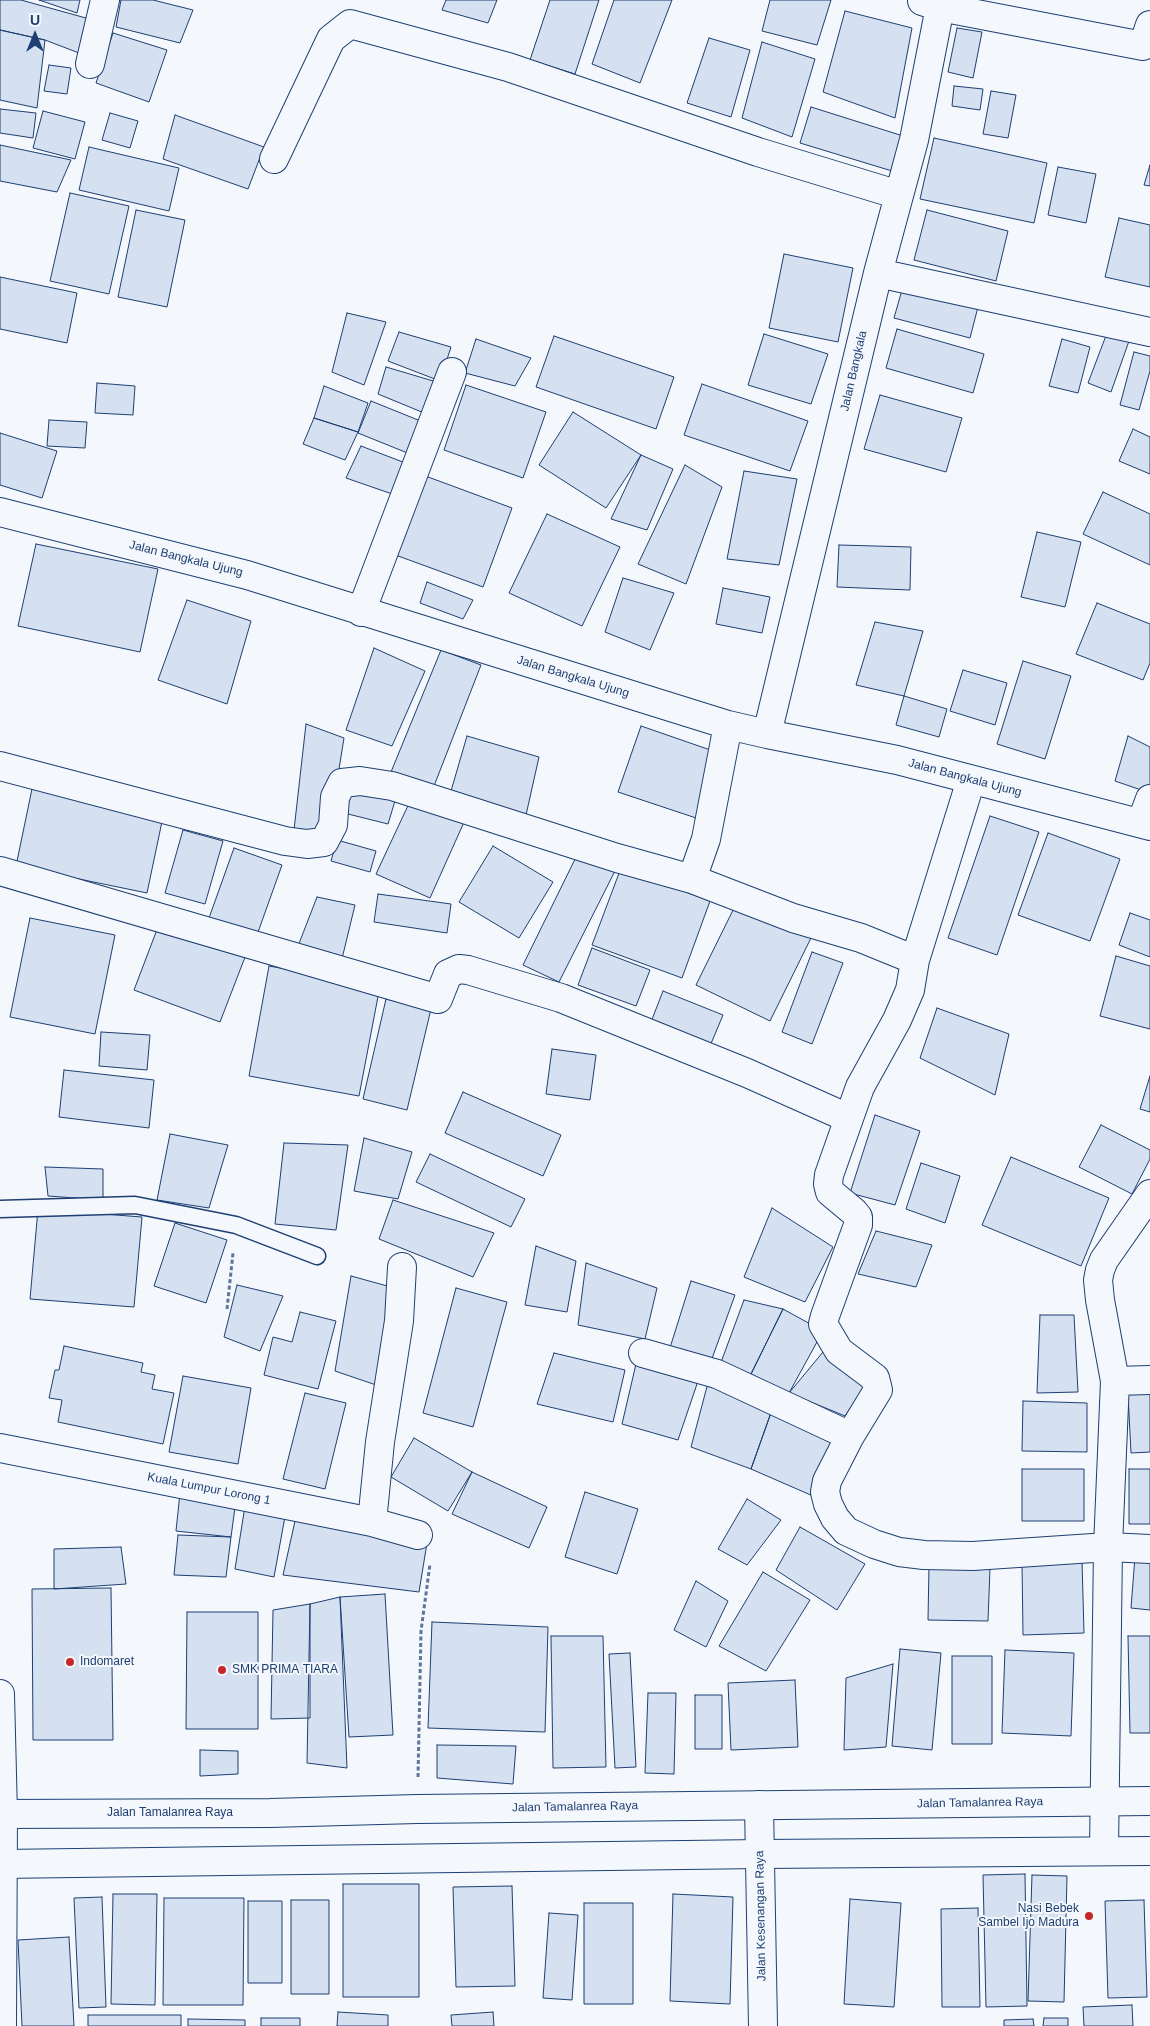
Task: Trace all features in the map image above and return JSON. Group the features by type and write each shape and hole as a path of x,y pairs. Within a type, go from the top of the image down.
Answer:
{"street":[{"path":"90,64 105,0"},
{"path":"934,2 1148,42"},
{"name":"Jalan Bangkala","path":"767,734 878,273 914,140 934,2"},
{"path":"274,159 330,39 350,24 508,67 758,152 899,194"},
{"path":"878,273 1150,332"},
{"path":"361,612 452,372"},
{"name":"Jalan Bangkala Ujung","path":"0,512 247,575 361,612 728,724 767,734 898,760 972,780 1147,816"},
{"path":"692,878 706,839 728,724"},
{"path":"0,766 285,841 307,844 324,842 333,825 335,797 342,783 360,782 392,786 617,858 692,878 793,918 861,938 915,960"},
{"path":"972,780 915,960 910,990 860,1087 834,1158 828,1184 830,1192 858,1217 858,1226 825,1316 824,1324 839,1351 875,1378 878,1390 850,1436 827,1481 825,1492 834,1518 846,1531 874,1544 899,1552 924,1555 973,1556 1108,1547 1150,1549"},
{"path":"0,871 438,999 448,974 459,969 468,970 561,998 747,1073 848,1118"},
{"path":"1104,1851 1108,1547 1115,1381 1100,1300 1100,1270 1124,1229 1150,1194"},
{"path":"372,1522 380,1442 399,1321 402,1267"},
{"path":"643,1353 717,1374 850,1436"},
{"path":"1115,1381 1150,1380"},
{"name":"Kuala Lumpur Lorong 1","path":"0,1448 372,1522 418,1535"},
{"path":"0,1694 2,2026"},
{"name":"Jalan Tamalanrea Raya","path":"2,1814 260,1813 417,1809 1150,1800"},
{"name":"Jalan Kesenangan Raya","path":"759,1806 763,2026"},
{"path":"1,1864 1150,1851"}],"lane":[{"path":"0,1209 135,1205 236,1225 316,1256"}],"path":[{"path":"227,1309 236,1225"},
{"path":"417,1809 421,1631 431,1549 428,1541 418,1535"}],"building":[{"path":"0,0 21,0 93,20 79,53 45,40 0,30"},
{"path":"39,0 80,0 77,13"},
{"path":"121,0 153,0 193,10 180,43 116,27"},
{"path":"446,0 497,0 488,23 442,10"},
{"path":"550,0 599,0 575,74 530,60"},
{"path":"614,0 672,0 640,83 592,64"},
{"path":"770,0 831,0 817,45 762,31"},
{"path":"845,11 912,28 895,118 823,92"},
{"path":"957,28 982,32 973,78 948,72"},
{"path":"0,30 45,40 37,108 0,100"},
{"path":"113,33 167,50 149,102 96,83"},
{"path":"709,38 750,50 731,117 687,103"},
{"path":"762,42 815,59 792,137 742,118"},
{"path":"49,65 71,68 67,94 44,91"},
{"path":"954,86 983,89 980,110 952,106"},
{"path":"991,91 1016,95 1008,138 983,134"},
{"path":"811,107 910,138 892,171 800,143"},
{"path":"0,109 36,113 33,138 0,133"},
{"path":"43,111 85,122 75,159 33,148"},
{"path":"110,113 138,121 130,148 102,140"},
{"path":"175,115 264,147 248,189 163,159"},
{"path":"934,138 1047,163 1034,223 920,199"},
{"path":"0,145 71,160 57,192 0,181"},
{"path":"89,147 179,168 169,211 79,190"},
{"path":"1150,165 1150,186 1144,185"},
{"path":"1058,167 1096,174 1086,223 1048,215"},
{"path":"70,193 129,206 109,294 50,281"},
{"path":"136,210 185,220 167,307 118,297"},
{"path":"927,210 1008,231 996,281 914,260"},
{"path":"1119,218 1150,225 1150,287 1105,277"},
{"path":"784,254 853,268 838,342 769,328"},
{"path":"0,277 77,293 67,343 0,329"},
{"path":"904,283 979,303 970,338 894,318"},
{"path":"347,313 386,322 364,385 332,372"},
{"path":"897,329 984,354 973,393 886,368"},
{"path":"399,332 451,347 440,381 388,361"},
{"path":"1107,333 1129,341 1111,392 1088,383"},
{"path":"764,334 828,354 811,404 748,385"},
{"path":"554,336 674,377 656,429 536,387"},
{"path":"476,339 531,358 515,386 465,373"},
{"path":"1062,339 1090,347 1078,393 1049,386"},
{"path":"1134,352 1150,356 1150,371 1139,410 1120,405"},
{"path":"386,367 440,383 429,415 378,394"},
{"path":"97,383 135,386 133,415 95,413"},
{"path":"702,384 808,421 790,471 684,435"},
{"path":"466,385 546,412 523,478 444,450"},
{"path":"324,386 368,403 358,432 314,418"},
{"path":"880,395 962,418 946,472 864,449"},
{"path":"371,401 423,422 410,454 358,433"},
{"path":"573,412 641,455 606,508 539,465"},
{"path":"314,418 358,432 345,460 303,444"},
{"path":"49,420 87,422 85,448 47,446"},
{"path":"1133,429 1150,437 1150,474 1119,461"},
{"path":"0,433 57,451 42,498 0,485"},
{"path":"361,446 408,464 398,496 346,478"},
{"path":"641,455 673,469 647,530 611,519"},
{"path":"685,465 722,487 686,584 638,564"},
{"path":"744,471 797,479 779,565 727,559"},
{"path":"420,474 512,508 483,587 390,553"},
{"path":"1103,492 1150,514 1150,565 1083,534"},
{"path":"547,514 620,547 582,626 509,593"},
{"path":"1037,532 1081,542 1065,607 1021,597"},
{"path":"36,544 158,569 140,652 18,626"},
{"path":"839,545 911,547 910,590 837,587"},
{"path":"623,578 674,593 650,650 605,632"},
{"path":"427,582 473,600 463,619 420,603"},
{"path":"723,588 770,597 762,633 716,624"},
{"path":"187,600 251,621 227,704 158,680"},
{"path":"1097,603 1150,624 1150,663 1143,680 1076,654"},
{"path":"875,622 923,631 904,696 856,685"},
{"path":"374,648 425,671 392,746 346,730"},
{"path":"441,650 481,665 434,786 391,772"},
{"path":"1023,661 1071,676 1045,759 997,744"},
{"path":"963,670 1007,683 995,725 950,711"},
{"path":"904,696 947,709 939,737 896,725"},
{"path":"306,724 344,738 328,837 294,830"},
{"path":"641,726 719,753 696,818 618,792"},
{"path":"467,736 539,757 526,815 451,791"},
{"path":"1128,736 1150,747 1150,793 1115,781"},
{"path":"345,777 398,791 388,824 336,811"},
{"path":"33,784 164,812 147,893 16,866"},
{"path":"412,797 465,820 430,898 376,874"},
{"path":"990,816 1039,832 997,955 948,938"},
{"path":"183,830 223,841 205,904 165,893"},
{"path":"1048,833 1120,859 1090,941 1018,915"},
{"path":"337,840 376,851 370,872 331,861"},
{"path":"493,846 553,882 519,938 459,902"},
{"path":"234,848 282,865 257,935 209,918"},
{"path":"580,849 617,867 559,982 523,965"},
{"path":"621,868 710,901 682,978 592,945"},
{"path":"378,894 451,904 447,933 374,922"},
{"path":"317,897 355,905 340,967 293,959"},
{"path":"737,902 811,938 770,1021 696,985"},
{"path":"1130,913 1150,920 1150,957 1119,945"},
{"path":"30,918 115,935 95,1034 10,1017"},
{"path":"161,919 247,952 220,1022 134,990"},
{"path":"592,948 650,970 636,1006 578,985"},
{"path":"812,952 843,963 812,1044 782,1032"},
{"path":"1116,956 1150,966 1150,1029 1100,1016"},
{"path":"269,966 380,986 359,1096 249,1076"},
{"path":"663,991 723,1015 710,1046 651,1022"},
{"path":"386,999 431,1009 407,1110 363,1099"},
{"path":"937,1008 1009,1034 995,1095 920,1058"},
{"path":"101,1032 150,1035 147,1070 99,1066"},
{"path":"552,1049 596,1055 590,1100 546,1094"},
{"path":"64,1070 154,1080 149,1128 59,1117"},
{"path":"1150,1076 1150,1112 1140,1109"},
{"path":"463,1092 561,1135 543,1176 445,1133"},
{"path":"875,1115 920,1131 895,1205 850,1193"},
{"path":"1101,1125 1150,1150 1150,1159 1132,1194 1079,1167"},
{"path":"170,1134 228,1145 209,1208 157,1200"},
{"path":"364,1138 412,1152 398,1199 354,1191"},
{"path":"284,1143 348,1145 336,1230 275,1224"},
{"path":"430,1154 525,1199 511,1227 416,1182"},
{"path":"1011,1157 1109,1198 1081,1266 982,1225"},
{"path":"921,1163 960,1176 945,1223 906,1209"},
{"path":"45,1167 103,1169 103,1200 48,1196"},
{"path":"393,1200 494,1233 473,1277 379,1239"},
{"path":"772,1208 833,1247 805,1302 744,1277"},
{"path":"38,1209 142,1217 134,1307 30,1299"},
{"path":"175,1223 227,1240 206,1303 154,1286"},
{"path":"876,1231 932,1245 916,1287 858,1274"},
{"path":"536,1246 576,1261 567,1312 525,1305"},
{"path":"586,1263 657,1288 645,1339 578,1325"},
{"path":"351,1276 391,1287 382,1387 335,1371"},
{"path":"691,1281 735,1295 710,1364 668,1354"},
{"path":"237,1285 283,1296 260,1351 224,1337"},
{"path":"456,1288 507,1302 473,1427 423,1413"},
{"path":"744,1300 783,1309 751,1374 720,1365"},
{"path":"783,1309 823,1331 789,1393 751,1374"},
{"path":"300,1312 336,1321 318,1389 264,1375 273,1337 292,1342"},
{"path":"1040,1315 1074,1315 1078,1392 1037,1393"},
{"path":"64,1346 143,1363 141,1372 155,1375 152,1389 174,1393 163,1444 58,1422 62,1400 49,1398 55,1370 59,1370"},
{"path":"828,1346 870,1379 845,1416 789,1393"},
{"path":"554,1353 625,1370 613,1422 537,1404"},
{"path":"636,1364 698,1381 678,1440 622,1424"},
{"path":"183,1376 251,1388 238,1464 169,1452"},
{"path":"709,1379 773,1407 751,1469 691,1447"},
{"path":"305,1393 346,1403 325,1489 283,1479"},
{"path":"1150,1393 1150,1452 1131,1453 1128,1394"},
{"path":"1023,1401 1087,1403 1087,1452 1022,1451"},
{"path":"773,1407 840,1435 813,1496 751,1469"},
{"path":"414,1438 472,1472 448,1511 391,1477"},
{"path":"1022,1469 1084,1469 1084,1521 1022,1521"},
{"path":"1129,1469 1150,1469 1150,1524 1129,1524"},
{"path":"472,1472 547,1507 529,1548 452,1514"},
{"path":"585,1492 638,1509 617,1574 565,1557"},
{"path":"180,1493 236,1500 231,1537 176,1531"},
{"path":"747,1499 781,1520 747,1565 718,1549"},
{"path":"245,1506 286,1511 274,1577 235,1569"},
{"path":"297,1512 427,1543 419,1592 283,1575"},
{"path":"800,1527 865,1564 837,1610 776,1570"},
{"path":"178,1535 231,1537 226,1577 174,1575"},
{"path":"121,1547 126,1584 54,1589 54,1549"},
{"path":"1135,1557 1150,1558 1150,1610 1131,1608"},
{"path":"1082,1561 1084,1633 1023,1635 1022,1563"},
{"path":"929,1566 990,1568 988,1621 928,1620"},
{"path":"763,1572 810,1600 766,1671 719,1646"},
{"path":"696,1581 728,1601 706,1647 674,1630"},
{"path":"111,1588 113,1740 33,1740 32,1589"},
{"path":"385,1594 393,1735 349,1737 340,1597"},
{"path":"340,1597 347,1768 307,1763 310,1604"},
{"path":"310,1604 310,1718 271,1719 273,1610"},
{"name":"SMK PRIMA TIARA","path":"187,1612 258,1612 258,1729 186,1729"},
{"path":"432,1622 548,1627 545,1732 428,1728"},
{"path":"551,1636 603,1636 606,1767 553,1768"},
{"path":"1128,1636 1150,1636 1150,1733 1130,1733"},
{"path":"900,1649 941,1653 932,1750 892,1746"},
{"path":"1005,1650 1074,1653 1071,1736 1002,1733"},
{"path":"630,1653 636,1767 615,1768 609,1654"},
{"path":"952,1656 992,1656 992,1744 952,1744"},
{"path":"893,1664 886,1747 844,1750 846,1678"},
{"path":"795,1680 798,1747 731,1750 728,1683"},
{"path":"648,1693 676,1693 674,1774 645,1773"},
{"path":"695,1695 722,1695 722,1749 695,1749"},
{"path":"437,1745 516,1746 513,1784 437,1778"},
{"path":"200,1750 238,1751 238,1774 200,1776"},
{"path":"1025,1874 1027,2006 986,2007 983,1875"},
{"path":"1032,1875 1067,1876 1064,2002 1028,2001"},
{"path":"343,1884 419,1884 419,1997 343,1997"},
{"path":"512,1886 515,1986 456,1987 453,1887"},
{"path":"113,1894 157,1894 155,2005 111,2004"},
{"path":"673,1894 733,1897 730,2004 670,2001"},
{"path":"102,1897 106,2007 79,2008 74,1898"},
{"path":"164,1898 244,1898 243,2005 163,2005"},
{"path":"850,1899 901,1903 894,2007 844,2004"},
{"path":"291,1900 329,1900 329,1994 291,1994"},
{"path":"1144,1900 1147,1997 1108,1998 1105,1901"},
{"path":"248,1901 282,1901 282,1983 248,1983"},
{"path":"584,1903 633,1903 633,2004 584,2004"},
{"path":"978,1908 980,2007 942,2007 941,1909"},
{"path":"549,1913 578,1915 572,2000 543,1998"},
{"path":"69,1937 74,2026 22,2026 18,1940"},
{"path":"1132,2005 1133,2026 1084,2026 1083,2007"},
{"path":"338,2012 388,2015 388,2026 337,2026"},
{"path":"493,2012 494,2026 452,2026 451,2015"},
{"path":"88,2015 181,2015 181,2026 88,2026"},
{"path":"261,2018 300,2018 300,2026 261,2026"},
{"path":"1044,2018 1068,2018 1068,2026 1043,2026"},
{"path":"188,2019 245,2020 245,2026 188,2026"},
{"path":"1033,2019 1034,2026 1004,2026 1004,2020"}],"place":[{"name":"Indomaret","path":"70,1662"},
{"name":"SMK PRIMA TIARA","path":"222,1670"},
{"name":"Nasi Bebek Sambel Ijo Madura","path":"1089,1916"}]}
